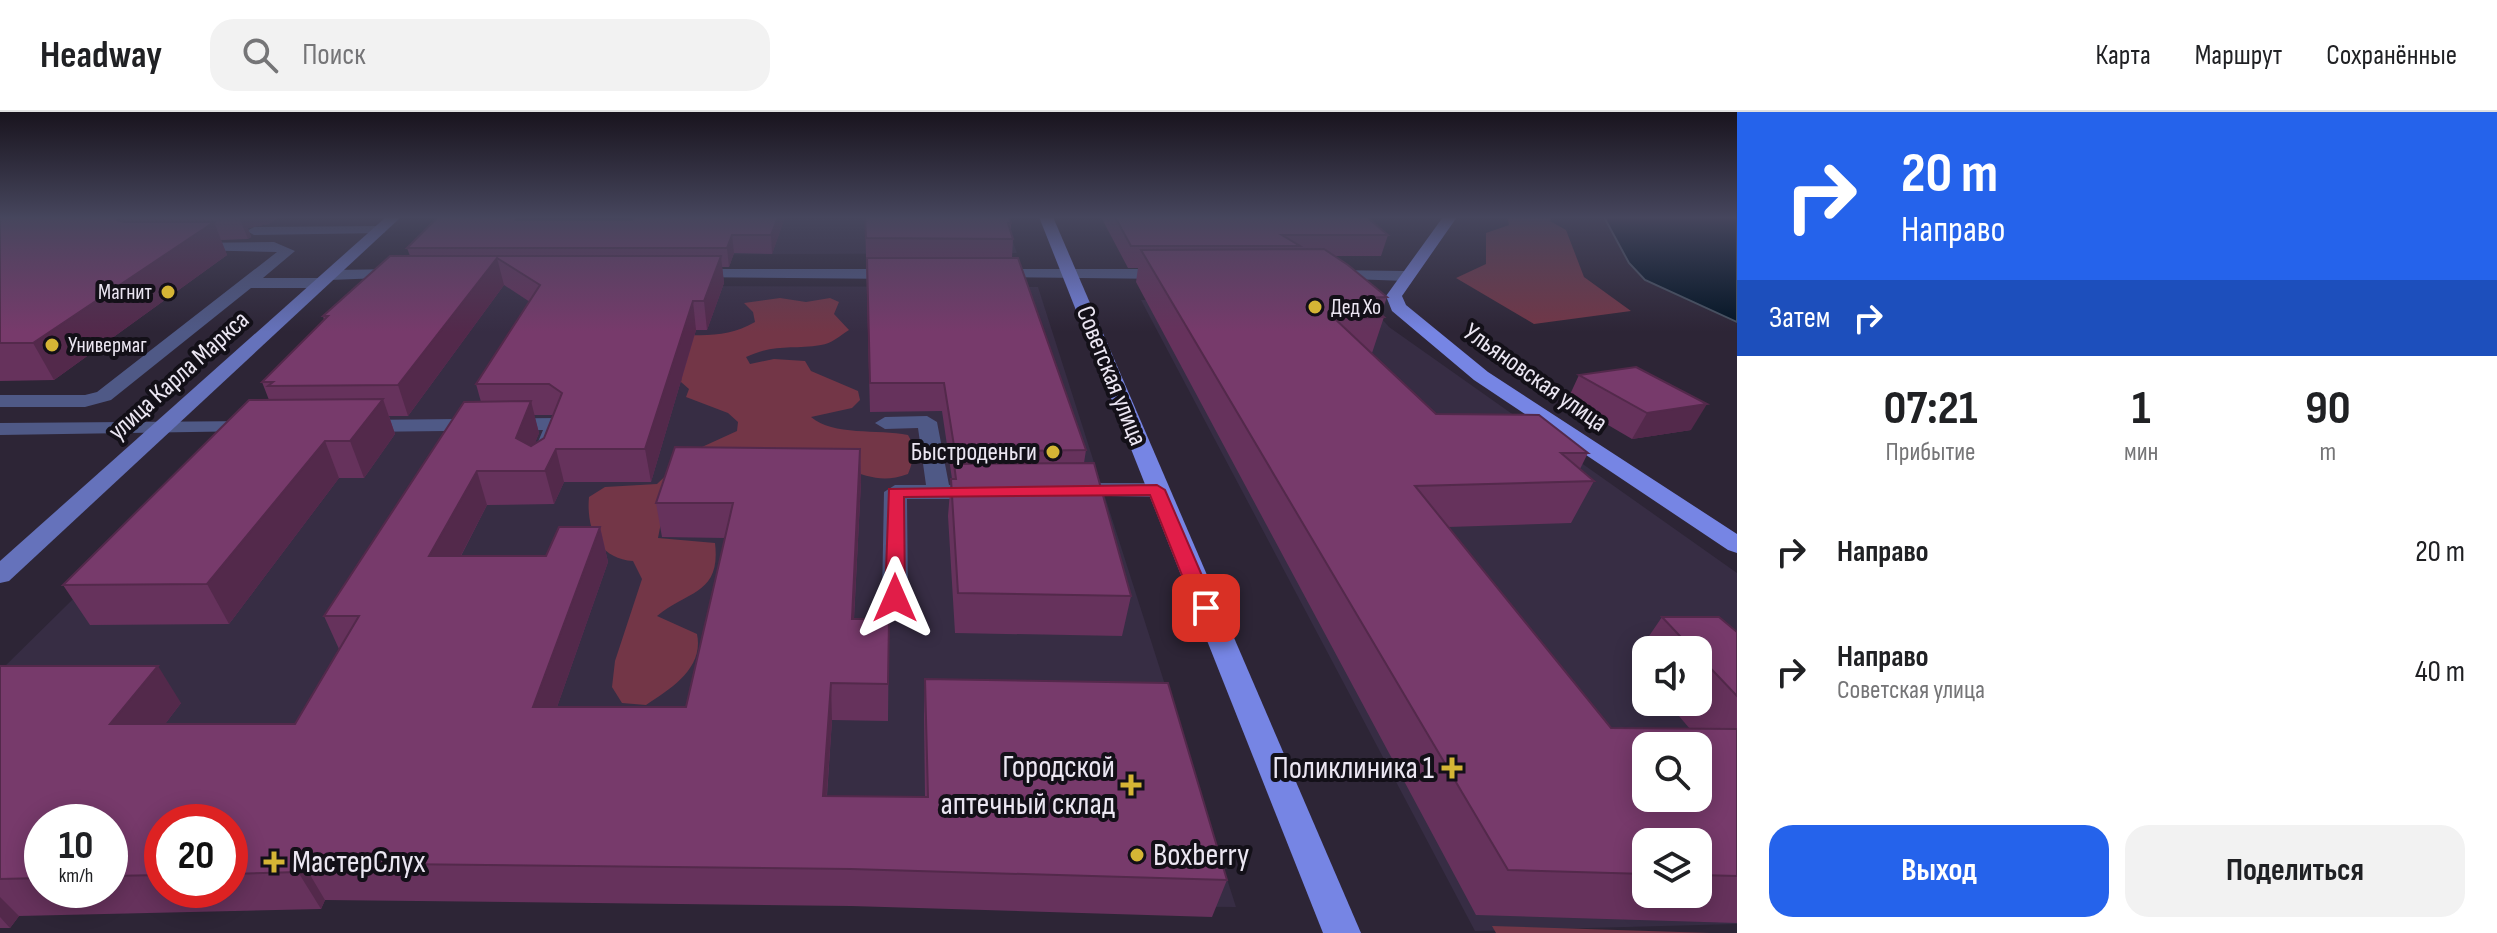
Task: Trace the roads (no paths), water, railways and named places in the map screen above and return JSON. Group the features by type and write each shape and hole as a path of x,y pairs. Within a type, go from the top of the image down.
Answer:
{"main road":[{"name":"Советская улица","path":"1062,255 1342,933"},
{"name":"Ульяновская улица","path":"1421,255 1394,296 1398,307 1414,323 1481,376 1737,545"}],"street":[{"path":"0,401 85,401 104,396 283,255"},
{"name":"улица Карла Маркса","path":"0,575 352,255"},
{"path":"248,283 423,274"},
{"path":"676,274 914,274"},
{"path":"977,274 1182,274"},
{"path":"1310,275 1406,276"},
{"path":"885,423 927,422 939,492"},
{"path":"332,427 556,424 538,470"},
{"path":"0,429 284,427"},
{"path":"1047,491 1157,490"},
{"path":"895,598 895,492 1001,491"}],"water":[{"path":"1625,255 1737,255 1737,322 1645,280"}],"place":[{"name":"Магнит","path":"168,292"},
{"name":"Дед Хо","path":"1315,307"},
{"name":"Универмаг","path":"52,345"},
{"name":"Быстроденьги","path":"1053,452"},
{"name":"Поликлиника 1","path":"1452,768"},
{"name":"Городской аптечный склад","path":"1131,785"},
{"name":"Boxberry","path":"1137,855"},
{"name":"МастерСлух","path":"274,862"}]}
